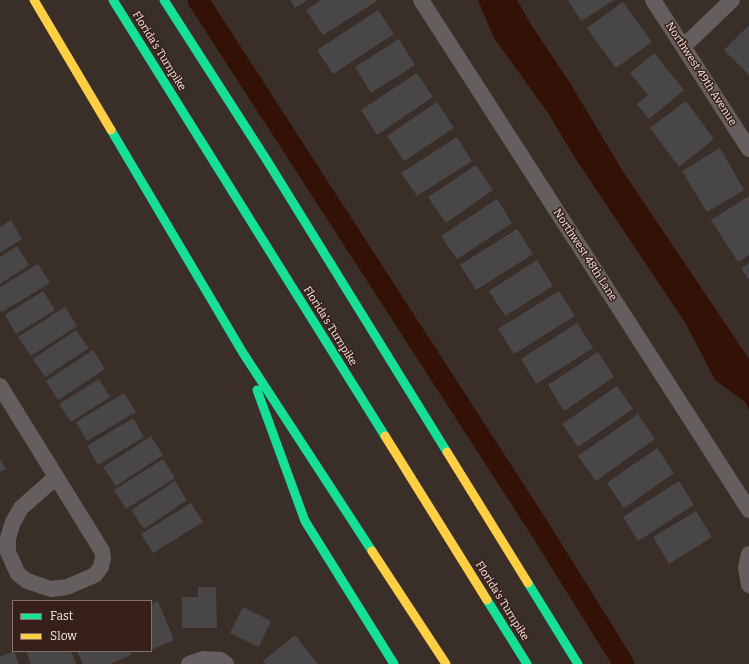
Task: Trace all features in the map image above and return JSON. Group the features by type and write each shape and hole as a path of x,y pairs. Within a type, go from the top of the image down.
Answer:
{"highway":[{"path":"34,0 243,353 446,664"},
{"name":"Florida's Turnpike","path":"113,0 527,664"},
{"path":"164,0 275,172 578,664"},
{"path":"243,353 305,521 394,664"}],"street":[{"name":"Northwest 48th Lane","path":"421,0 749,510"},
{"name":"Northwest 49th Avenue","path":"653,0 749,149"},
{"path":"684,46 732,0"},
{"path":"0,386 98,544 103,558 101,567 95,575 67,587 51,589 27,581 18,574 8,552 8,538 13,522 21,508 56,477"},
{"path":"749,554 746,567 749,585"},
{"path":"189,664 203,659 224,662"}],"shaded area":[{"path":"478,0 517,0 532,26 570,83 622,170 749,359 749,410 745,402 715,380 686,324 575,158 548,113 494,38"}],"building":[{"path":"290,0 308,0 295,8"},
{"path":"321,0 377,1 323,35 306,10"},
{"path":"568,0 614,0 581,21"},
{"path":"623,2 652,42 616,68 587,28"},
{"path":"378,10 394,34 333,74 317,50"},
{"path":"749,25 749,75 724,50"},
{"path":"399,39 415,65 371,93 355,67"},
{"path":"654,53 684,90 649,119 637,104 648,95 630,73"},
{"path":"417,73 433,97 377,135 361,110"},
{"path":"686,101 714,139 679,167 650,128"},
{"path":"437,102 454,128 404,161 387,136"},
{"path":"457,137 472,161 417,196 401,173"},
{"path":"720,148 744,190 707,212 682,171"},
{"path":"476,165 493,190 446,223 428,197"},
{"path":"749,196 749,255 738,262 711,220"},
{"path":"497,199 512,223 457,259 441,236"},
{"path":"11,220 22,239 0,253 0,227"},
{"path":"517,229 533,254 476,290 460,265"},
{"path":"17,246 29,265 0,284 0,257"},
{"path":"537,260 553,286 505,316 489,291"},
{"path":"749,263 749,280 741,268"},
{"path":"38,264 50,283 2,312 0,310 0,287"},
{"path":"43,291 55,310 16,334 5,315"},
{"path":"559,291 575,316 514,354 498,329"},
{"path":"65,307 77,326 31,356 18,337"},
{"path":"577,323 593,348 536,384 521,359"},
{"path":"76,330 89,348 45,377 33,359"},
{"path":"93,350 105,369 58,400 46,381"},
{"path":"598,352 614,377 564,411 548,385"},
{"path":"99,379 110,397 71,422 59,404"},
{"path":"617,386 633,409 578,447 562,424"},
{"path":"124,393 136,412 87,441 76,422"},
{"path":"638,414 655,439 596,481 578,456"},
{"path":"133,418 144,437 98,465 87,446"},
{"path":"151,436 163,455 116,486 103,467"},
{"path":"657,448 674,473 624,508 607,483"},
{"path":"0,459 6,469 0,472"},
{"path":"163,459 175,478 126,509 114,490"},
{"path":"175,481 187,500 144,529 131,510"},
{"path":"679,481 694,505 638,541 623,517"},
{"path":"191,503 203,522 153,553 141,534"},
{"path":"696,511 712,537 669,564 653,537"},
{"path":"198,587 216,587 217,628 182,628 182,597 198,597"},
{"path":"158,601 174,640 152,650 152,604"},
{"path":"243,607 271,621 259,647 230,633"},
{"path":"295,635 318,664 266,664 263,661"},
{"path":"14,652 19,664 0,664 0,657"},
{"path":"26,652 71,652 76,664 31,664"},
{"path":"77,652 130,652 131,655 110,664 83,664"}],"waterway":[{"path":"198,0 538,526 624,664"}],"traffic: fast":[{"path":"113,0 385,436"},
{"path":"164,0 266,159 447,452"},
{"path":"111,130 243,353 372,551"},
{"path":"257,390 305,521 394,664"},
{"path":"528,583 578,664"},
{"path":"487,600 527,664"}],"traffic: slow":[{"path":"34,0 111,130"},
{"path":"385,436 487,600"},
{"path":"447,452 528,583"},
{"path":"372,551 446,664"}]}
